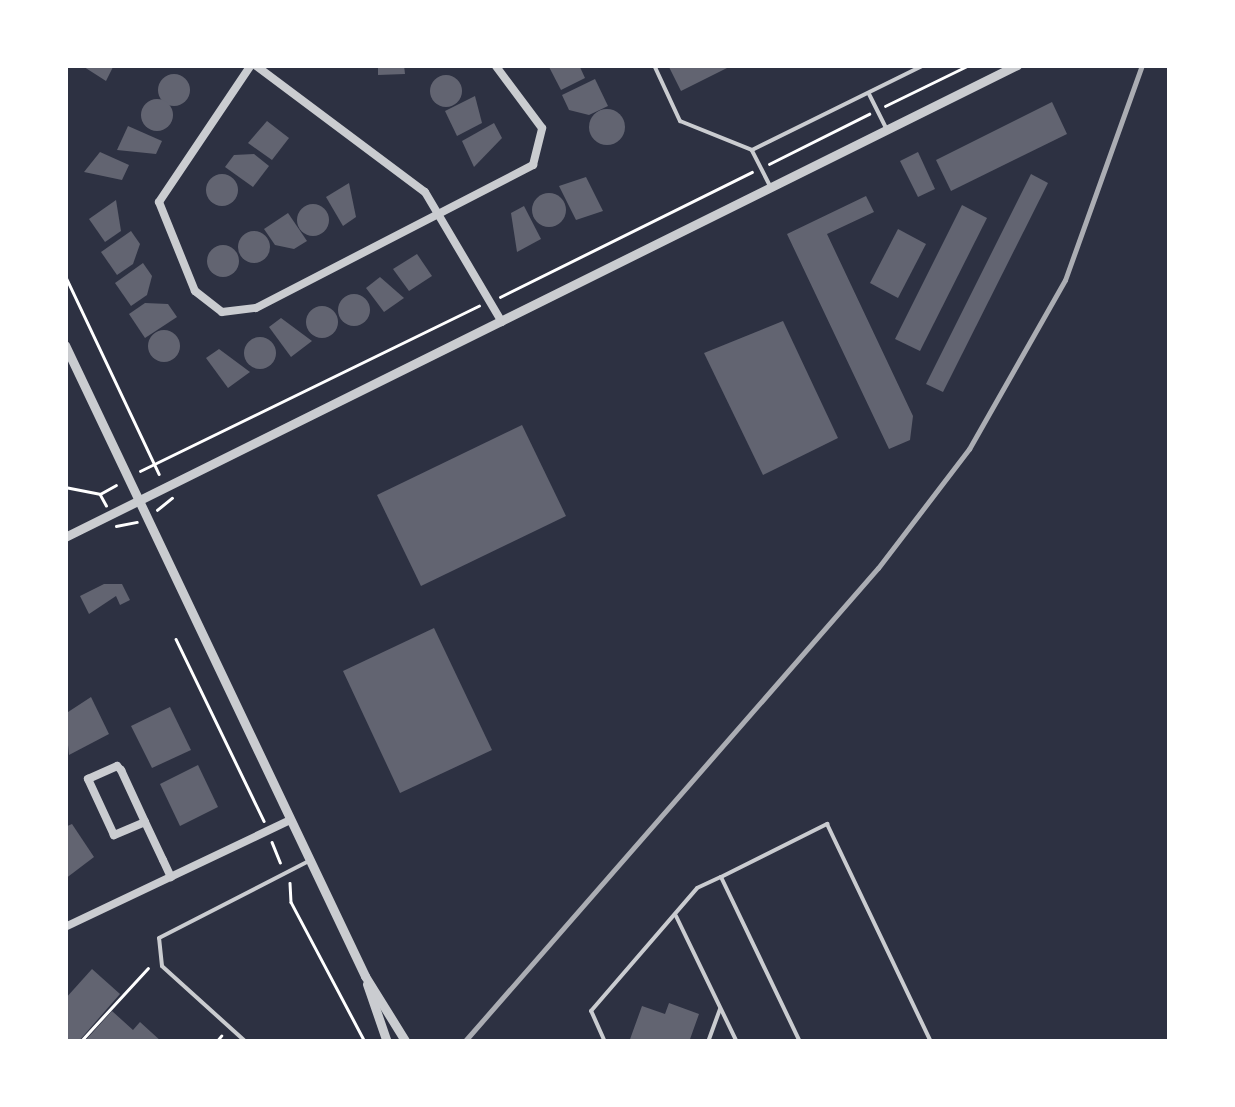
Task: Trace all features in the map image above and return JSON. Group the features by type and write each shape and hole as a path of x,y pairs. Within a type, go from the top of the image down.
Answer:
{"street":[{"path":"495,65 538,122 542,152 526,170 443,212 256,308 222,312 202,299 160,202 253,65 364,139 443,212 502,322"},
{"path":"65,537 1017,65"},
{"path":"65,345 365,976 406,1042"},
{"path":"145,822 114,835 87,782 117,766 145,822 171,877"},
{"path":"65,928 290,820"},
{"path":"365,976 387,1042"}],"lane":[{"path":"654,65 680,121 752,150 772,188"},
{"path":"752,150 924,65"},
{"path":"868,93 888,130"},
{"path":"605,1042 591,1011 675,913 721,876 827,824 931,1042"},
{"path":"246,1042 162,966 159,938 309,861"},
{"path":"721,876 800,1042"},
{"path":"675,913 737,1042"},
{"path":"708,1042 720,1008"}],"path":[{"path":"504,295 969,65"},
{"path":"65,275 152,463 478,306"},
{"path":"65,487 100,494"},
{"path":"80,1042 148,968"},
{"path":"216,1042 222,1036"}],"building":[{"path":"81,65 114,65 106,81"},
{"path":"378,65 404,65 405,74 378,75"},
{"path":"548,65 579,65 585,78 561,90"},
{"path":"668,65 733,65 681,91"},
{"path":"174,74 185,79 190,90 185,101 174,106 163,101 158,90 163,79"},
{"path":"446,75 457,80 462,91 457,102 446,107 435,102 430,91 435,80"},
{"path":"595,79 608,106 589,115 569,110 562,95"},
{"path":"475,96 482,123 457,136 445,111"},
{"path":"157,99 168,104 173,115 168,126 157,131 146,126 141,115 146,104"},
{"path":"1052,102 1067,134 951,191 936,160"},
{"path":"607,109 619,115 625,127 619,139 607,145 595,139 589,127 595,115"},
{"path":"267,121 289,138 272,160 248,143"},
{"path":"494,123 502,138 474,167 462,141"},
{"path":"128,126 162,141 156,154 117,150"},
{"path":"100,152 129,165 122,180 84,172"},
{"path":"918,152 935,189 918,197 900,161"},
{"path":"254,154 269,166 253,187 225,167 234,155"},
{"path":"222,174 233,179 238,190 233,201 222,206 211,201 206,190 211,179"},
{"path":"1031,174 1048,183 943,392 926,384"},
{"path":"586,177 603,211 576,220 559,186"},
{"path":"349,183 356,217 343,226 326,197"},
{"path":"549,193 561,198 566,210 561,222 549,227 537,222 532,210 537,198"},
{"path":"866,196 874,212 827,234 913,416 910,440 889,449 787,234"},
{"path":"116,200 121,231 105,242 89,219"},
{"path":"313,204 324,209 329,220 324,231 313,236 302,231 297,220 302,209"},
{"path":"962,205 987,218 920,351 895,339"},
{"path":"524,206 541,239 517,252 511,213"},
{"path":"288,213 307,241 294,249 275,245 264,229"},
{"path":"898,229 926,244 898,298 870,283"},
{"path":"131,231 140,244 133,264 117,275 101,252"},
{"path":"254,231 265,236 270,247 265,258 254,263 243,258 238,247 243,236"},
{"path":"223,245 234,250 239,261 234,272 223,277 212,272 207,261 212,250"},
{"path":"417,254 432,276 409,291 393,269"},
{"path":"143,263 152,276 147,295 131,306 115,283"},
{"path":"380,277 404,298 384,312 366,288"},
{"path":"354,294 365,299 370,310 365,321 354,326 343,321 338,310 343,299"},
{"path":"145,303 168,304 177,317 145,338 129,314"},
{"path":"322,306 333,311 338,322 333,333 322,338 311,333 306,322 311,311"},
{"path":"281,318 312,341 291,357 269,327"},
{"path":"783,321 838,438 763,475 704,353"},
{"path":"164,330 175,335 180,346 175,357 164,362 153,357 148,346 153,335"},
{"path":"260,337 271,342 276,353 271,364 260,369 249,364 244,353 249,342"},
{"path":"219,349 250,372 228,388 206,358"},
{"path":"522,425 566,516 421,586 377,495"},
{"path":"104,584 122,584 130,600 120,605 116,596 89,614 80,596"},
{"path":"434,628 492,750 400,793 343,671"},
{"path":"91,697 109,734 69,755 65,714"},
{"path":"170,707 191,750 152,768 131,726"},
{"path":"198,765 218,807 180,826 160,784"},
{"path":"72,824 94,857 65,879 65,827"},
{"path":"92,969 120,994 78,1042 65,1042 65,999"},
{"path":"669,1003 699,1014 689,1042 629,1042 642,1006 665,1014"},
{"path":"112,1011 133,1030 140,1022 162,1042 84,1042"}],"railway":[{"path":"464,1042 878,568 969,449 1065,280 1142,65"}]}
